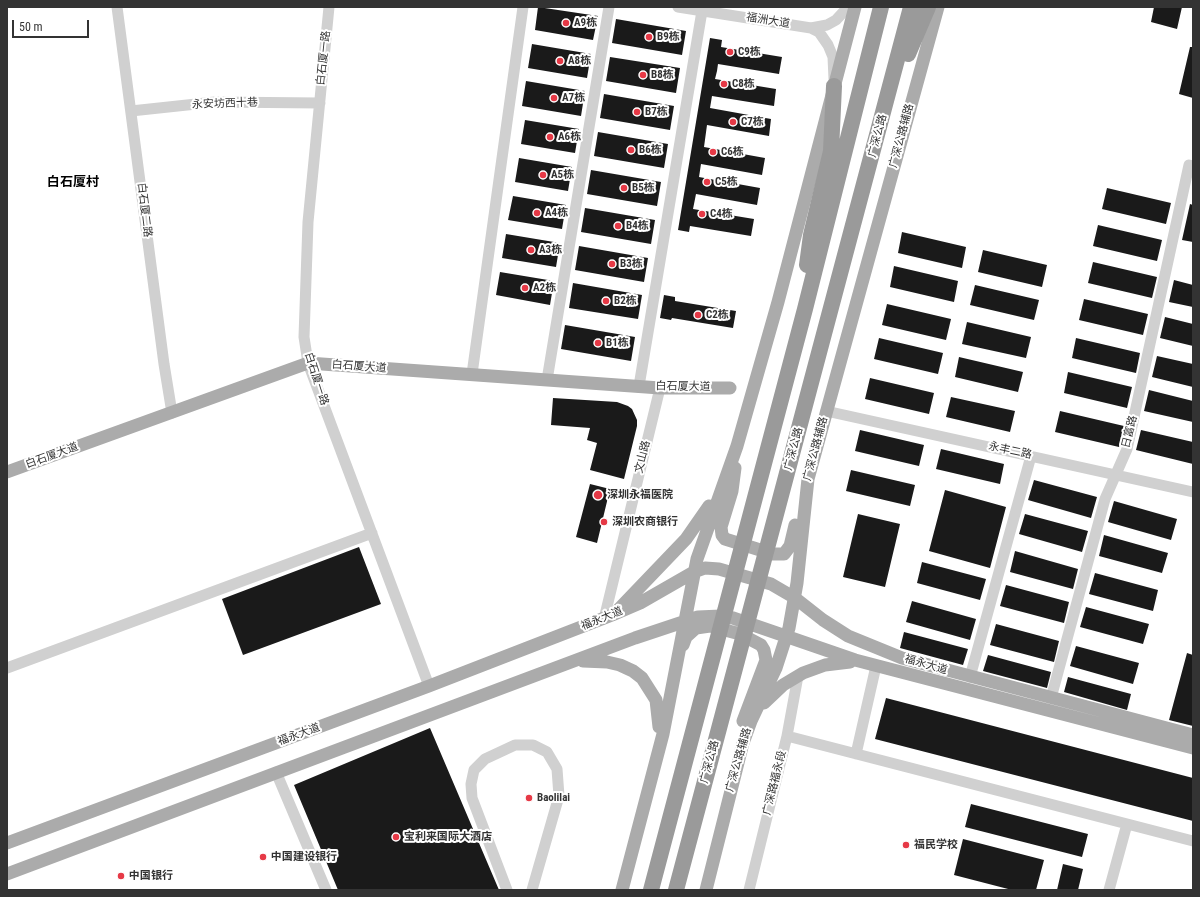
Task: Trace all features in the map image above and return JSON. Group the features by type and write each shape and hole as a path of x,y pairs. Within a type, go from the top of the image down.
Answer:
{"highway":[{"path":"651,890 805,309 881,7"},
{"name":"广深公路","path":"676,890 912,7"},
{"path":"888,98 928,7"},
{"path":"805,309 808,255 832,145 834,86"}],"main road":[{"path":"676,672 694,572 702,543 737,446 778,302 855,7"},
{"name":"广深公路辅路","path":"706,890 740,754 751,721 776,668 787,636 795,598 808,479 938,7"},
{"name":"白石厦大道","path":"7,472 308,363 660,388 730,388"},
{"path":"737,446 732,491 721,532 725,539 773,554 784,554 792,541 798,510 808,479"},
{"path":"608,617 686,539 724,483"},
{"name":"福永大道","path":"7,843 429,686 608,617 640,603 694,572 705,568 712,568 766,582 795,598 832,626 860,642 921,665 1193,735"},
{"name":"福永大道","path":"7,874 573,661 698,617 721,616 744,622 843,657 1193,748"},
{"path":"622,890 656,761 676,672 686,637 696,628 703,626 730,630 748,637 761,646 764,650 766,660 742,721 740,754"},
{"path":"573,661 607,662 633,671 642,678 656,700 659,713 659,744 656,761"},
{"path":"751,721 773,693 798,676 837,662 848,661 873,665"},
{"path":"615,890 628,869"}],"street":[{"name":"白石厦二路","path":"116,7 164,364 172,412"},
{"name":"白石厦一路","path":"329,7 308,222 304,337 308,363 429,686"},
{"path":"472,374 523,7"},
{"path":"547,380 609,7"},
{"name":"福洲大道","path":"678,7 811,28"},
{"path":"811,28 819,28 836,20 848,7"},
{"path":"639,386 702,11"},
{"path":"811,28 819,32 828,45 833,56 834,86"},
{"name":"永安坊西十巷","path":"131,111 215,102 320,103"},
{"name":"日富路","path":"1051,698 1106,499 1127,449 1189,165 1193,166"},
{"name":"文山路","path":"608,617 660,388"},
{"name":"永丰二路","path":"826,411 1193,492"},
{"path":"970,677 1031,456"},
{"path":"7,668 372,533"},
{"path":"856,754 873,665"},
{"name":"广深路福永段","path":"749,890 787,736 798,676"},
{"path":"787,736 1193,841"},
{"path":"507,890 472,798 471,784 474,770 485,759 515,745 533,745 547,752 558,770 559,796 532,890"},
{"path":"276,772 326,890"},
{"path":"1109,890 1126,824"}],"building":[{"name":"A9栋","path":"538,7 598,16 593,40 535,30"},
{"path":"1154,7 1182,7 1177,29 1151,22"},
{"name":"B9栋","path":"616,19 686,31 682,55 612,43"},
{"path":"710,38 722,40 721,47 782,57 779,74 718,64 715,79 776,89 774,106 712,96 710,108 771,119 769,136 707,125 704,147 765,158 762,175 701,164 699,177 760,188 757,205 696,194 693,209 754,219 751,236 690,226 689,232 678,230"},
{"name":"A8栋","path":"532,44 591,54 587,78 528,68"},
{"path":"1190,47 1193,47 1193,98 1179,94"},
{"name":"B8栋","path":"610,57 680,68 676,93 606,81"},
{"name":"A7栋","path":"526,81 585,91 581,116 522,106"},
{"name":"B7栋","path":"604,94 674,106 670,130 600,118"},
{"name":"A6栋","path":"525,120 579,129 575,153 521,144"},
{"name":"B6栋","path":"598,132 668,144 664,168 594,156"},
{"name":"A5栋","path":"519,158 572,167 568,191 515,182"},
{"name":"B5栋","path":"591,170 661,182 657,206 587,194"},
{"path":"1107,188 1171,203 1166,224 1102,209"},
{"name":"A4栋","path":"513,196 566,205 562,229 508,220"},
{"path":"1190,204 1193,205 1193,242 1182,240"},
{"name":"B4栋","path":"585,208 655,220 651,244 581,232"},
{"path":"1098,225 1162,240 1157,261 1093,246"},
{"path":"902,232 966,247 962,268 898,253"},
{"name":"A3栋","path":"506,234 560,243 556,267 502,258"},
{"name":"B3栋","path":"579,246 648,258 644,282 575,270"},
{"path":"983,250 1047,265 1042,287 978,272"},
{"path":"1093,262 1157,277 1152,298 1088,283"},
{"path":"894,266 958,281 954,302 890,287"},
{"name":"A2栋","path":"500,272 554,281 550,305 496,295"},
{"path":"1174,280 1193,285 1193,307 1169,302"},
{"name":"B2栋","path":"573,283 642,295 638,319 569,308"},
{"path":"975,285 1039,300 1034,320 970,305"},
{"name":"C2栋","path":"664,295 675,297 675,301 736,311 733,328 672,318 671,320 660,318"},
{"path":"1084,299 1148,314 1143,335 1079,320"},
{"path":"887,304 951,319 946,340 882,325"},
{"path":"1165,317 1193,324 1193,346 1160,338"},
{"path":"967,322 1031,337 1026,358 962,344"},
{"name":"B1栋","path":"565,325 635,337 631,361 561,349"},
{"path":"879,338 943,353 938,374 874,359"},
{"path":"1076,338 1140,353 1136,373 1072,358"},
{"path":"1157,356 1193,364 1193,387 1152,377"},
{"path":"959,357 1023,372 1018,392 955,377"},
{"path":"1068,372 1132,387 1127,408 1064,393"},
{"path":"870,378 934,393 929,414 865,399"},
{"path":"1149,390 1193,401 1193,422 1144,411"},
{"path":"951,397 1015,411 1010,432 946,417"},
{"path":"553,398 617,402 632,409 637,420 637,426 624,479 590,470 597,443 587,440 590,428 551,425"},
{"path":"1060,411 1124,426 1119,447 1055,432"},
{"path":"860,430 924,445 919,466 855,451"},
{"path":"1141,430 1193,442 1193,464 1136,450"},
{"path":"941,449 1004,464 1000,484 936,469"},
{"path":"851,470 915,485 910,506 846,491"},
{"path":"1034,480 1097,497 1091,518 1028,500"},
{"path":"590,484 610,489 597,543 576,537"},
{"path":"945,490 1006,507 990,568 929,551"},
{"path":"1114,501 1177,519 1171,540 1108,522"},
{"path":"858,514 900,524 885,587 843,577"},
{"path":"1025,514 1088,531 1082,552 1019,534"},
{"path":"1104,535 1168,553 1162,573 1099,556"},
{"path":"359,547 381,604 243,655 222,599"},
{"path":"1015,551 1078,569 1073,589 1010,572"},
{"path":"922,562 986,579 980,600 917,583"},
{"path":"1095,573 1158,590 1153,611 1089,594"},
{"path":"1006,585 1069,602 1064,623 1000,606"},
{"path":"912,601 976,619 970,640 906,622"},
{"path":"1086,607 1149,624 1143,644 1080,627"},
{"path":"996,624 1059,641 1054,662 990,645"},
{"path":"904,632 968,649 963,665 900,648"},
{"path":"1076,646 1139,663 1133,684 1070,666"},
{"path":"1187,653 1193,655 1193,726 1169,720"},
{"path":"988,655 1051,672 1047,688 983,671"},
{"path":"1068,677 1131,694 1127,710 1064,692"},
{"path":"886,698 1193,778 1193,821 875,739"},
{"name":"宝利来国际大酒店","path":"430,728 499,890 338,890 294,785"},
{"path":"971,804 1088,834 1082,857 965,827"},
{"path":"963,839 1044,860 1036,890 1012,890 954,875"},
{"path":"1063,864 1083,869 1078,890 1057,890"}],"place":[{"name":"A9栋","path":"566,23"},
{"name":"B9栋","path":"649,37"},
{"name":"C9栋","path":"730,52"},
{"name":"A8栋","path":"560,61"},
{"name":"B8栋","path":"643,75"},
{"name":"C8栋","path":"724,84"},
{"name":"A7栋","path":"554,98"},
{"name":"B7栋","path":"637,112"},
{"name":"C7栋","path":"733,122"},
{"name":"A6栋","path":"550,137"},
{"name":"B6栋","path":"631,150"},
{"name":"C6栋","path":"713,152"},
{"name":"A5栋","path":"543,175"},
{"name":"C5栋","path":"707,182"},
{"name":"B5栋","path":"624,188"},
{"name":"A4栋","path":"537,213"},
{"name":"C4栋","path":"702,214"},
{"name":"B4栋","path":"618,226"},
{"name":"A3栋","path":"531,250"},
{"name":"B3栋","path":"612,264"},
{"name":"A2栋","path":"525,288"},
{"name":"B2栋","path":"606,301"},
{"name":"C2栋","path":"698,315"},
{"name":"B1栋","path":"598,343"},
{"name":"深圳永福医院","path":"598,495"},
{"name":"深圳农商银行","path":"604,522"},
{"name":"Baolilai","path":"529,798"},
{"name":"宝利来国际大酒店","path":"396,837"},
{"name":"福民学校","path":"906,845"},
{"name":"中国建设银行","path":"263,857"},
{"name":"中国银行","path":"121,876"}],"district":[{"name":"白石厦村","path":"73,183"}]}
